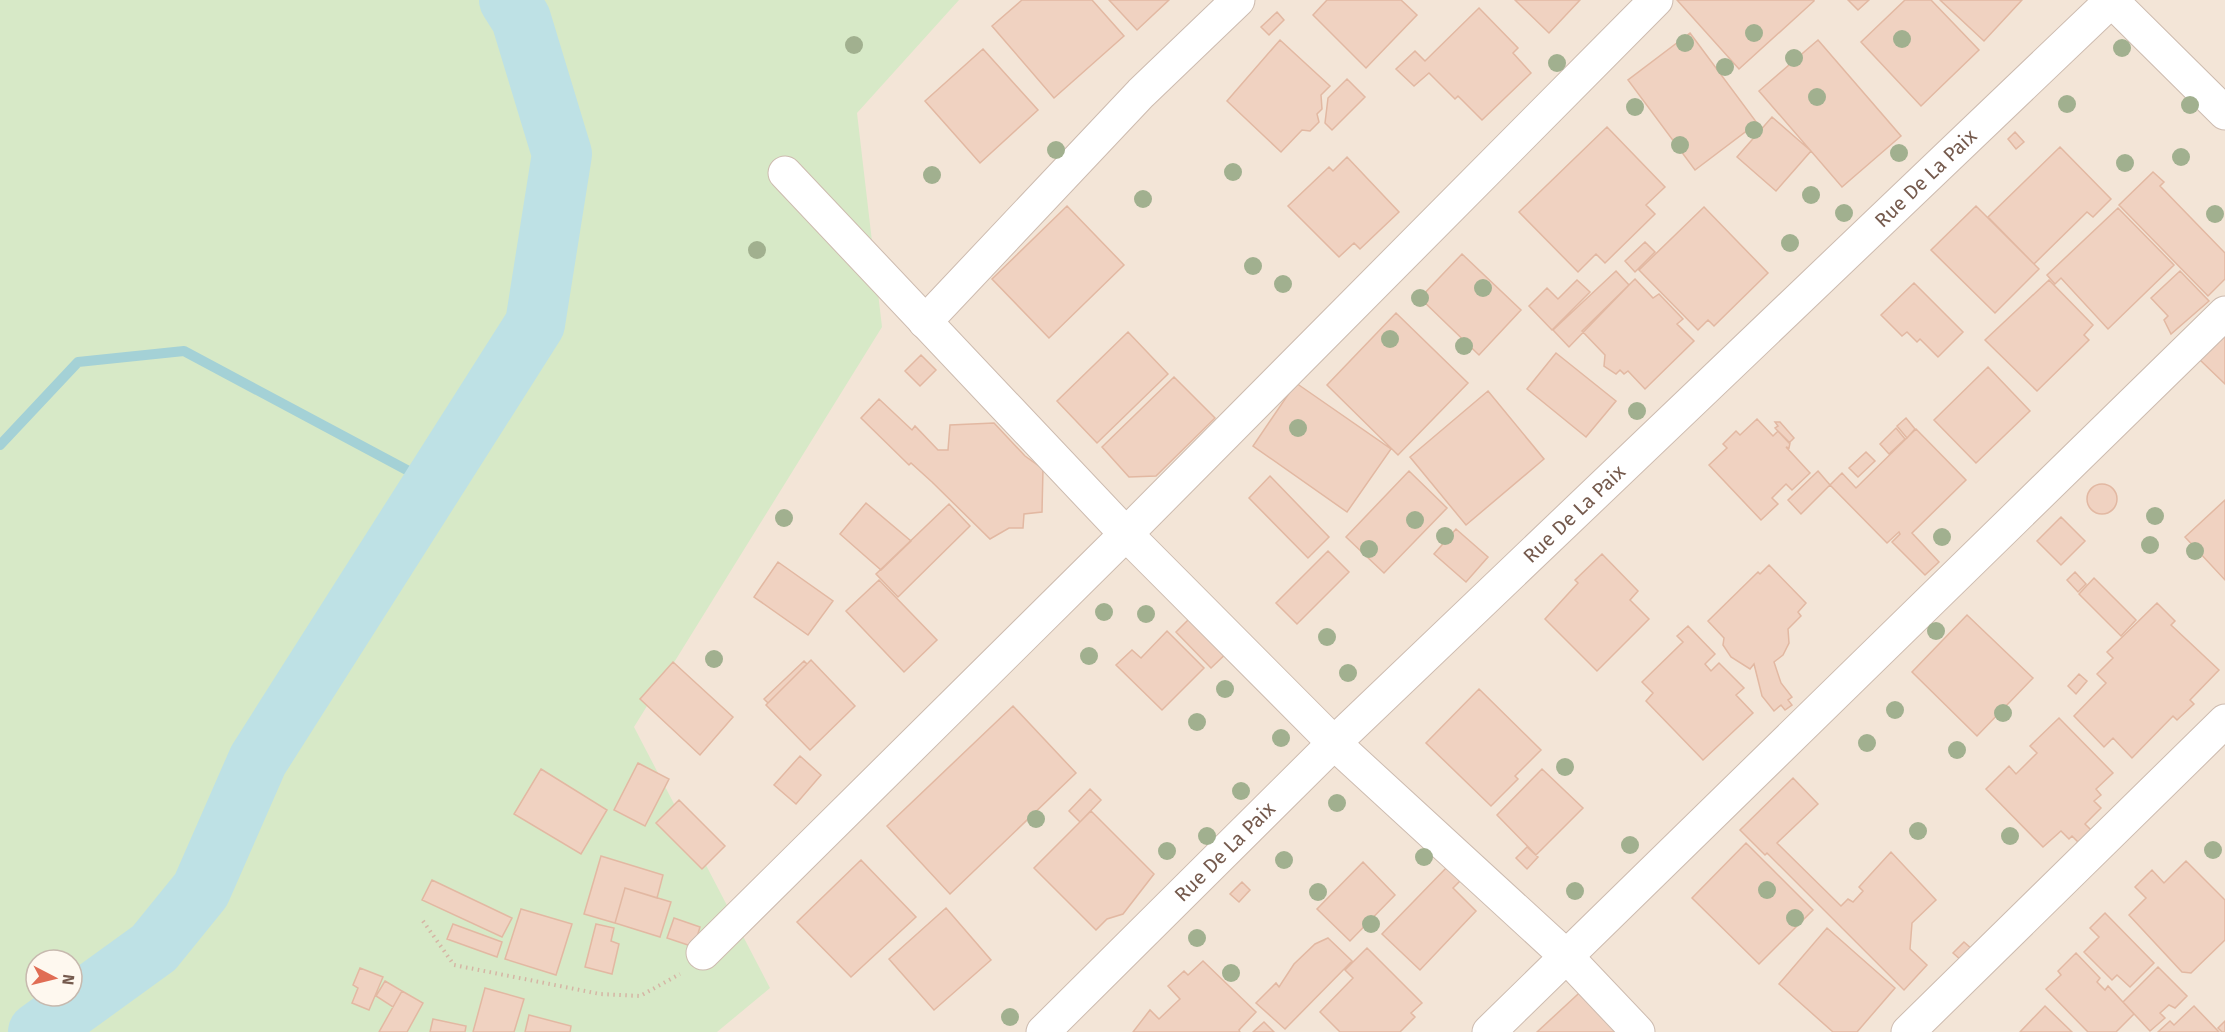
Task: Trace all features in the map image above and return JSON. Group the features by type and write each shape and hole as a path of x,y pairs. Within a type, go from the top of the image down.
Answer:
{"street":[{"path":"925,322 1141,93 1238,0"},
{"path":"703,953 1126,534 1656,0"},
{"path":"2111,0 2225,113"},
{"name":"Rue De La Paix","path":"1043,1032 1334,743 2111,0"},
{"path":"785,173 1126,534 1334,743 1566,956 1638,1032"},
{"path":"1489,1032 2225,313"},
{"path":"1908,1032 2225,721"}],"path":[{"path":"423,921 454,965 600,994 640,996 675,978 703,953"}],"shaded area":[{"path":"0,0 2225,0 2225,1032 0,1032"}],"green space":[{"path":"0,0 959,0 857,113 882,327 634,727 770,988 717,1032 0,1032"}],"building":[{"path":"1022,0 1092,0 1124,36 1054,98 992,26"},
{"path":"1109,0 1169,0 1137,30"},
{"path":"1327,0 1401,0 1417,15 1366,68 1313,15"},
{"path":"1515,0 1580,0 1549,33"},
{"path":"1677,0 1814,0 1814,1 1739,69"},
{"path":"1848,0 1869,0 1858,10"},
{"path":"1905,0 1931,0 1979,50 1921,106 1861,42"},
{"path":"1940,0 2022,0 1984,41"},
{"path":"1479,8 1518,48 1513,53 1531,73 1482,120 1458,96 1455,99 1429,73 1414,86 1396,69 1415,51 1425,61"},
{"path":"1277,12 1284,20 1269,35 1261,27"},
{"path":"1690,33 1757,123 1695,170 1628,80"},
{"path":"1280,40 1330,86 1321,95 1322,109 1317,114 1319,122 1310,131 1302,130 1281,152 1227,101"},
{"path":"1818,40 1901,136 1842,187 1759,91"},
{"path":"983,49 1038,110 980,163 925,101"},
{"path":"1347,79 1365,97 1332,130 1325,123 1328,98"},
{"path":"1772,117 1811,151 1776,191 1737,157"},
{"path":"1607,127 1665,187 1646,205 1655,214 1605,263 1596,254 1578,272 1519,212"},
{"path":"2015,132 2024,142 2016,149 2008,139"},
{"path":"2060,147 2111,199 2093,217 2087,212 2034,264 1988,217"},
{"path":"1347,157 1399,212 1360,249 1354,243 1339,257 1288,206 1329,167 1333,171"},
{"path":"2153,172 2164,182 2160,186 2225,253 2225,279 2208,296 2119,205"},
{"path":"1067,206 1124,265 1049,338 992,279"},
{"path":"1976,206 2039,269 1995,313 1931,250"},
{"path":"1704,207 1768,273 1714,326 1708,320 1698,330 1639,270"},
{"path":"2118,208 2174,265 2108,329 2061,278 2055,284 2047,275"},
{"path":"1645,242 1655,252 1635,272 1625,261"},
{"path":"1462,254 1521,310 1479,355 1420,298"},
{"path":"1616,271 1629,285 1569,347 1553,330"},
{"path":"2180,271 2209,301 2171,334 2164,320 2168,316 2151,298"},
{"path":"1635,279 1653,298 1659,294 1683,319 1677,324 1694,341 1645,389 1628,371 1624,374 1620,370 1616,374 1604,366 1605,355 1582,331"},
{"path":"1577,280 1590,292 1552,330 1529,306 1547,288 1558,299"},
{"path":"2049,280 2093,325 2084,335 2089,340 2037,391 1985,340"},
{"path":"1914,283 1963,332 1938,357 1920,339 1917,342 1907,332 1902,336 1881,315"},
{"path":"1396,313 1468,383 1398,455 1327,385"},
{"path":"1128,332 1168,374 1097,443 1057,401"},
{"path":"2225,333 2225,384 2200,360"},
{"path":"1556,353 1616,401 1586,437 1527,389"},
{"path":"921,355 936,370 920,386 905,371"},
{"path":"1988,367 2030,411 1976,463 1934,420"},
{"path":"1174,377 1215,418 1156,476 1129,477 1102,447"},
{"path":"1296,383 1391,449 1347,512 1253,446"},
{"path":"1488,391 1544,459 1466,525 1410,457"},
{"path":"879,399 912,430 915,426 938,450 948,450 950,425 994,423 1025,456 1043,469 1042,512 1024,514 1023,528 1009,528 990,539 932,482 911,463 909,465 861,418"},
{"path":"1906,418 1915,429 1907,438 1897,426"},
{"path":"1757,419 1773,436 1778,431 1790,443 1789,448 1786,447 1810,473 1792,490 1786,484 1772,498 1778,504 1761,520 1709,465 1727,448 1723,444 1736,431 1740,435"},
{"path":"1775,422 1780,422 1794,438 1789,443 1775,428 1778,426"},
{"path":"1896,428 1905,439 1889,454 1880,444"},
{"path":"1916,429 1966,480 1912,533 1939,562 1925,575 1892,542 1900,534 1899,532 1887,543 1830,485 1842,473 1856,488"},
{"path":"1866,452 1875,461 1858,477 1849,468"},
{"path":"1409,471 1447,508 1384,573 1346,537"},
{"path":"1818,471 1830,485 1801,514 1788,500"},
{"path":"1270,476 1329,537 1308,558 1249,498"},
{"path":"2102,484 2108,485 2116,493 2116,505 2108,513 2102,514 2096,513 2088,505 2087,499 2088,493 2096,485"},
{"path":"2225,500 2225,580 2185,537"},
{"path":"866,503 911,541 881,570 840,534"},
{"path":"949,504 970,526 898,597 876,574"},
{"path":"2061,517 2085,541 2061,565 2037,541"},
{"path":"1456,529 1488,557 1466,582 1434,554"},
{"path":"1328,551 1349,572 1297,624 1276,603"},
{"path":"1602,554 1638,591 1630,600 1649,619 1597,671 1545,619 1578,583 1575,580"},
{"path":"778,562 833,601 808,635 754,597"},
{"path":"1769,565 1806,603 1798,612 1801,616 1788,629 1789,643 1783,655 1774,662 1781,683 1792,697 1788,700 1792,705 1785,710 1781,705 1774,711 1762,696 1754,664 1750,669 1731,657 1723,645 1724,638 1708,621 1758,572 1760,574"},
{"path":"2075,572 2086,584 2078,592 2067,580"},
{"path":"2094,578 2136,620 2121,636 2079,594"},
{"path":"879,580 937,640 904,672 846,611"},
{"path":"2157,603 2175,621 2171,625 2219,670 2190,700 2194,704 2177,720 2173,716 2132,758 2113,738 2104,747 2074,716 2106,683 2097,674 2113,658 2107,652"},
{"path":"1196,612 1232,648 1211,668 1176,632"},
{"path":"1967,615 2033,678 1977,736 1912,672"},
{"path":"1688,626 1715,654 1705,664 1711,671 1719,663 1744,688 1736,695 1753,713 1703,760 1646,701 1653,693 1642,682 1683,642 1677,636"},
{"path":"1167,631 1204,668 1162,710 1116,665 1132,650 1141,658"},
{"path":"811,660 855,706 810,750 766,705"},
{"path":"804,661 807,664 768,703 764,699"},
{"path":"673,662 733,717 700,755 640,699"},
{"path":"2079,674 2087,681 2076,694 2068,686"},
{"path":"1479,689 1541,750 1515,776 1518,779 1491,806 1426,743"},
{"path":"1013,706 1076,773 950,894 887,826"},
{"path":"2059,718 2113,773 2096,789 2101,795 2094,801 2101,808 2085,824 2092,831 2079,843 2072,836 2069,839 2061,831 2043,847 1986,789 2009,766 2016,774 2037,753 2030,746"},
{"path":"800,756 821,775 796,804 774,785"},
{"path":"638,763 669,779 645,826 614,810"},
{"path":"541,769 607,810 581,854 514,814"},
{"path":"1542,769 1583,808 1536,855 1497,815"},
{"path":"1793,778 1818,804 1777,843 1841,906 1848,899 1853,902 1863,891 1859,887 1891,852 1936,900 1912,923 1910,949 1927,965 1904,990 1767,853 1765,855 1740,830"},
{"path":"1090,789 1101,800 1080,822 1069,811"},
{"path":"679,800 725,846 702,869 656,823"},
{"path":"1091,811 1154,874 1123,914 1107,919 1096,930 1034,868"},
{"path":"1746,843 1813,910 1759,964 1692,898"},
{"path":"1527,847 1538,857 1527,869 1516,858"},
{"path":"601,856 663,875 657,898 625,888 615,923 584,914"},
{"path":"861,860 916,917 851,977 797,922"},
{"path":"2186,861 2225,900 2225,940 2191,973 2182,972 2129,915 2146,898 2135,887 2152,870 2164,883"},
{"path":"1363,862 1395,895 1350,941 1317,909"},
{"path":"1449,865 1463,878 1453,888 1476,911 1420,970 1382,934"},
{"path":"432,880 512,918 502,937 422,900"},
{"path":"1242,882 1250,890 1239,902 1230,894"},
{"path":"625,888 671,902 660,937 615,923"},
{"path":"946,908 991,960 934,1010 889,959"},
{"path":"521,909 572,924 556,975 505,959"},
{"path":"2105,913 2154,963 2130,987 2117,975 2112,980 2084,952 2099,937 2090,928"},
{"path":"674,918 700,927 694,947 667,938"},
{"path":"453,924 502,942 497,957 447,939"},
{"path":"596,924 614,928 611,941 619,944 612,974 585,967"},
{"path":"1827,928 1895,988 1857,1032 1833,1032 1779,984"},
{"path":"1328,938 1352,961 1285,1029 1256,1003 1276,983 1279,987 1294,964 1315,944"},
{"path":"1964,942 1974,951 1961,960 1953,953"},
{"path":"1367,948 1422,1003 1411,1013 1415,1017 1400,1032 1340,1032 1320,1012 1353,978 1345,970"},
{"path":"2076,953 2100,978 2097,982 2105,990 2108,986 2134,1014 2116,1032 2088,1032 2046,989 2061,975 2058,971"},
{"path":"1203,961 1256,1012 1239,1030 1240,1032 1133,1032 1150,1010 1159,1019 1180,999 1168,986 1184,971 1188,975"},
{"path":"2158,967 2187,996 2175,1008 2169,1005 2160,1013 2165,1018 2150,1031 2123,1002"},
{"path":"360,968 383,977 369,1010 352,1003 358,988 353,985"},
{"path":"385,981 402,991 393,1007 376,996"},
{"path":"1590,983 1635,1032 1537,1032"},
{"path":"485,988 524,999 514,1032 473,1032"},
{"path":"402,991 423,1003 407,1032 379,1032"},
{"path":"2045,1006 2072,1032 2020,1032"},
{"path":"2194,1006 2219,1032 2158,1032 2170,1021 2174,1025"},
{"path":"529,1015 571,1026 570,1032 525,1032"},
{"path":"433,1019 466,1026 465,1032 430,1032"},
{"path":"2225,1021 2225,1032 2222,1032 2218,1028"},
{"path":"1264,1022 1274,1032 1253,1032"}],"waterway":[{"path":"38,1032 154,948 201,890 258,760 535,324 562,154 521,19 509,0"},
{"path":"0,445 78,362 184,351 433,484"}]}
